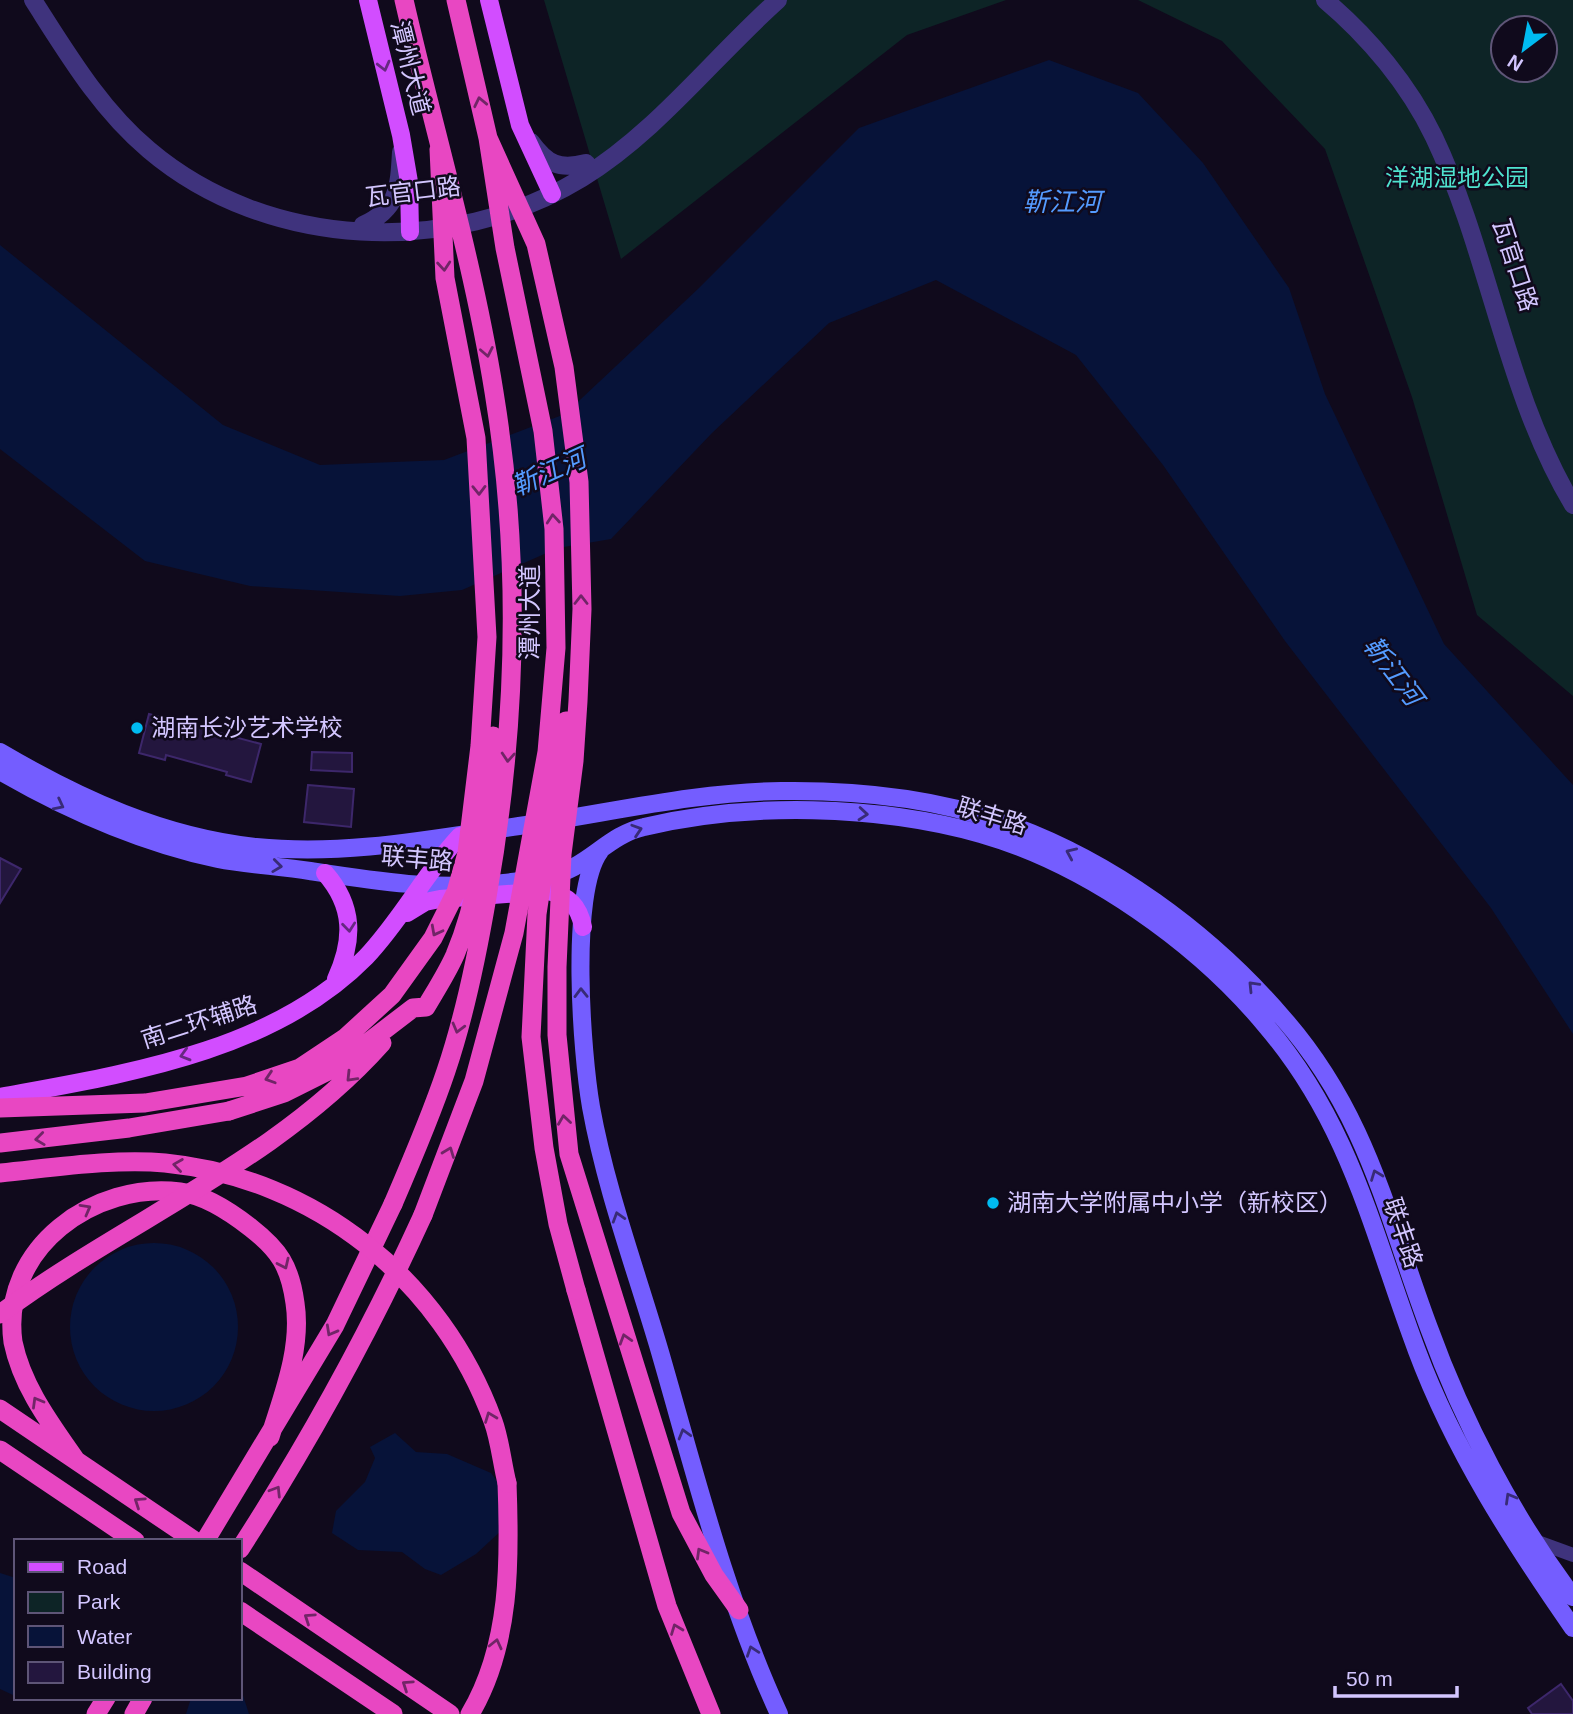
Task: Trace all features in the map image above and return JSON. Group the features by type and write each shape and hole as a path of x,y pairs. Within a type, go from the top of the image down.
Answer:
{"highway":[{"path":"0,1143 129,1128 229,1111 284,1093 337,1068 413,1008 426,1007 454,956 476,882 493,736 476,438 444,278 439,149 404,0"},
{"name":"潭州大道","path":"242,1546 320,1418 394,1279 463,1116 514,933 553,706 556,612 551,489 488,138 456,0"},
{"path":"488,138 536,244 564,366 579,481 580,640 574,761 562,854 558,926 557,1035 569,1154 681,1513 714,1575 739,1610"},
{"name":"潭州大道","path":"270,1437 335,1325 393,1204 446,1070 475,964 507,769 512,689 509,524 502,447 476,298 439,149"},
{"path":"0,1108 145,1103 247,1086 300,1068 345,1038 392,995 433,938 456,892 467,853 480,746 487,637"},
{"path":"580,640 537,914 531,1023 544,1148 558,1224 667,1606 712,1714"},
{"path":"0,1314 37,1287 203,1188 313,1111 349,1081 413,1008"},
{"path":"0,1173 162,1163 216,1170 300,1200 355,1233 419,1292 459,1349 487,1409 507,1483 510,1549 506,1601 492,1661 470,1714"},
{"path":"75,1458 34,1399 13,1342 13,1296 36,1252 66,1220 100,1201 141,1191 183,1192 217,1205 276,1248 289,1274 296,1304 296,1341 270,1437 206,1539"},
{"path":"0,1409 192,1539"},
{"path":"0,1450 132,1539"},
{"path":"242,1572 450,1714"},
{"path":"242,1612 393,1714"},
{"path":"346,1683 368,1714"}],"main road":[{"name":"潭州大道","path":"368,0 401,135 409,182 409,226"},
{"path":"489,0 520,125 550,190"},
{"name":"联丰路","path":"0,752 55,784 102,806 211,841 300,850 395,846 776,791 839,792 923,802 1001,822 1084,858 1141,893 1237,970 1290,1026 1318,1062 1353,1119 1385,1197 1445,1370 1466,1417 1535,1541 1573,1597"},
{"name":"联丰路","path":"0,771 59,805 136,836 221,859 420,887 465,887 552,875 569,870 605,845 643,827 726,815 779,811 898,817 981,834 1032,854 1099,886 1188,950 1231,987 1267,1026 1299,1068 1327,1114 1363,1194 1418,1353 1440,1404 1504,1525 1573,1628"},
{"name":"南二环辅路","path":"0,1097 102,1078 245,1038 293,1013 333,985 393,928 438,860 460,836"},
{"path":"605,845 594,859 588,876 583,927 581,994 591,1105 603,1160 739,1610 759,1669 779,1714"},
{"path":"325,873 345,902 351,937 345,960 333,985"},
{"path":"393,928 425,902 548,891 561,894 573,903 580,912 583,927"}],"street":[{"path":"33,0 72,61 117,120 149,150 197,184 237,205 305,224 374,233 409,226"},
{"name":"瓦官口路","path":"41,0 96,83 126,118 194,172 234,195 322,219 363,225 409,226 550,190 619,142 766,0"},
{"path":"550,190 618,153 778,0"},
{"path":"1325,0 1368,41 1390,68 1434,136 1522,389 1560,482 1573,505"},
{"name":"瓦官口路","path":"1339,0 1378,38 1435,120 1460,177 1545,432 1573,491"},
{"path":"520,125 542,157 553,165 563,167 586,163"},
{"path":"363,225 390,208 398,188 401,135"},
{"path":"1535,1541 1573,1555"}],"green space":[{"path":"544,0 1006,0 907,35 621,259"},
{"name":"洋湖湿地公园","path":"1138,0 1573,0 1573,696 1477,615 1412,397 1325,149 1222,41"}],"water":[{"name":"靳江河","path":"1049,60 1138,93 1203,163 1289,288 1325,394 1444,644 1573,785 1573,1034 1491,908 1285,641 1163,465 1076,355 936,280 829,323 712,433 611,539 558,548 462,590 400,596 250,586 145,561 0,449 0,245 223,425 320,465 444,460 565,414 699,288 859,128"},
{"path":"154,1243 186,1250 213,1268 231,1295 238,1327 231,1359 213,1386 186,1404 154,1411 122,1404 95,1386 77,1359 70,1327 77,1295 95,1268 122,1250"},
{"path":"395,1433 416,1452 447,1454 491,1473 508,1496 503,1529 476,1554 441,1575 425,1569 402,1552 358,1550 332,1533 336,1511 365,1482 375,1458 370,1447"},
{"path":"0,1573 14,1577 14,1694 0,1689"},
{"path":"242,1692 249,1714 186,1714 190,1700 242,1700"}],"building":[{"path":"149,714 261,744 251,782 226,775 227,772 166,755 165,760 139,753"},
{"path":"312,752 352,753 352,772 311,770"},
{"path":"308,785 354,789 351,827 304,822"},
{"path":"0,858 21,869 0,903"},
{"path":"1561,1684 1573,1701 1573,1714 1532,1714 1528,1708"}],"place":[{"name":"湖南长沙艺术学校","path":"137,728"},
{"name":"湖南大学附属中小学（新校区）","path":"993,1203"}]}
